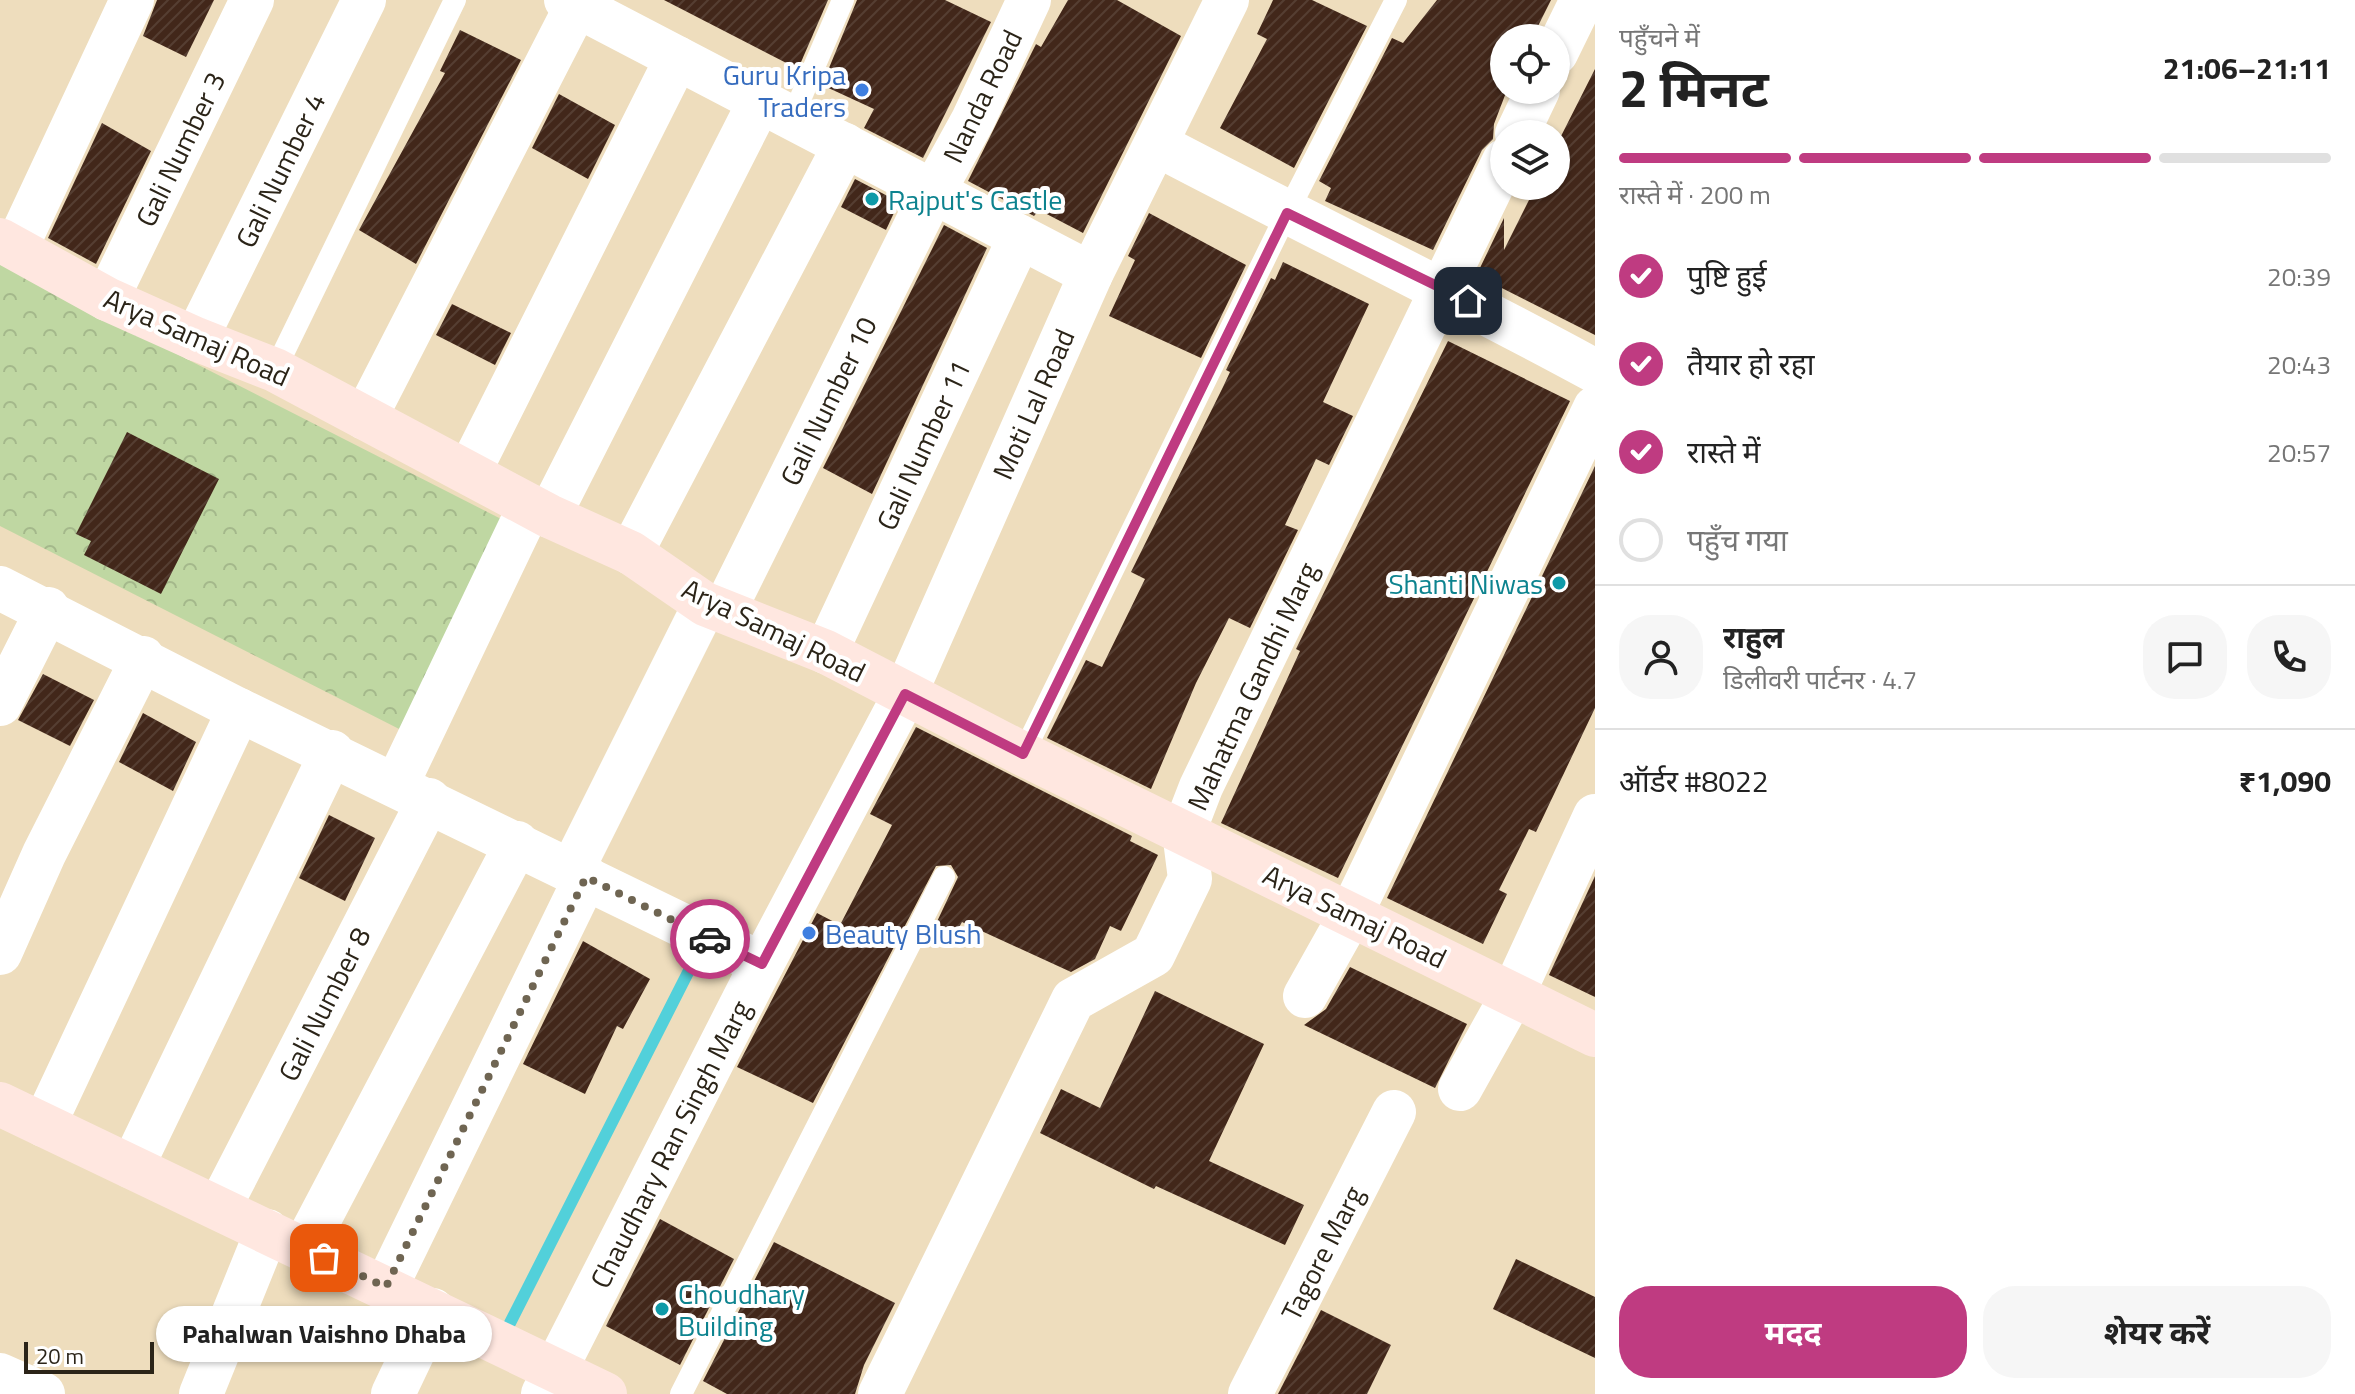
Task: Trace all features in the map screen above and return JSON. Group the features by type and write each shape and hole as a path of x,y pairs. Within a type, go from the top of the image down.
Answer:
{"street":[{"path":"8,244 132,0"},
{"name":"Gali Number 3","path":"107,299 252,0"},
{"name":"Gali Number 4","path":"196,339 364,0"},
{"name":"Nanda Road","path":"933,192 973,120 1029,0"},
{"name":"Moti Lal Road","path":"843,810 905,694 1091,274 1227,0"},
{"path":"1570,24 1582,0"},
{"path":"365,418 572,3 638,17 677,58 1091,274"},
{"path":"469,472 677,58"},
{"name":"Gali Number 8","path":"219,1208 540,511 776,109"},
{"path":"1156,144 1287,213 1442,288 1595,371"},
{"path":"631,553 845,145"},
{"name":"Mahatma Gandhi Marg","path":"880,1394 1073,1000 1153,955 1190,879 1184,831 1201,787 1490,190"},
{"name":"Gali Number 10","path":"386,1287 579,873 933,192"},
{"name":"Gali Number 11","path":"826,652 1020,237"},
{"name":"Arya Samaj Road","path":"8,244 107,299 275,370 540,511 631,553 715,607 826,652 1023,754 1595,1035"},
{"path":"1305,996 1351,914 1595,408"},
{"path":"0,588 48,609 239,710 332,752 762,964"},
{"path":"0,704 48,609"},
{"path":"0,953 44,854 143,658"},
{"path":"44,1125 239,710"},
{"path":"132,1167 332,752"},
{"name":"Chaudhary Ran Singh Marg","path":"549,1382 843,810"},
{"path":"1460,1089 1513,994 1595,816"},
{"path":"201,1394 286,1239 517,843"},
{"path":"0,1104 433,1310 549,1382 605,1394"},
{"name":"Tagore Marg","path":"1250,1394 1394,1112"},
{"path":"393,1394 433,1310"},
{"path":"0,1375 43,1394"}],"lane":[{"path":"275,370 455,0"},
{"path":"776,109 843,0"},
{"path":"1023,754 1287,213 1396,0"},
{"path":"681,1394 944,877"}],"green space":[{"path":"0,264 511,524 407,733 0,526"}],"building":[{"path":"157,0 214,0 186,57 143,36"},
{"path":"664,0 828,0 798,69"},
{"path":"857,0 945,0 991,22 923,158 864,128 874,109 822,85"},
{"path":"1068,0 1117,0 1181,36 1083,233 1039,210 1034,216 968,181 1036,44 1041,47"},
{"path":"1273,0 1312,0 1367,26 1294,168 1220,128 1267,39 1257,34"},
{"path":"1437,0 1551,0 1539,24 1490,24 1490,104 1502,104 1496,120 1490,120 1490,142 1482,150 1433,250 1325,201 1331,188 1319,181 1392,38 1403,43"},
{"path":"460,30 521,60 416,264 359,230 445,73 440,71"},
{"path":"1595,69 1595,335 1488,281 1491,275 1479,270 1504,218 1504,250 1529,200 1570,200 1569,120"},
{"path":"559,94 615,125 588,179 532,148"},
{"path":"102,123 151,151 96,264 48,238"},
{"path":"855,179 899,202 886,230 841,207"},
{"path":"1149,213 1246,265 1201,358 1109,316 1135,260 1128,256"},
{"path":"944,225 987,248 872,494 823,468"},
{"path":"1283,262 1369,304 1323,402 1353,416 1329,465 1316,459 1285,525 1298,530 1250,628 1229,618 1196,683 1151,789 1047,738 1086,660 1102,667 1145,579 1131,572 1223,387 1230,372 1226,370 1271,278 1275,280"},
{"path":"452,304 511,333 495,365 436,335"},
{"path":"1448,341 1570,401 1338,878 1221,823 1300,651 1296,649"},
{"path":"127,432 219,479 161,594 84,555 91,541 76,534"},
{"path":"1595,466 1595,708 1536,832 1529,829 1499,890 1507,894 1483,944 1387,898"},
{"path":"43,674 94,700 70,746 18,720"},
{"path":"143,713 196,742 173,791 119,762"},
{"path":"916,727 1132,836 1130,841 1158,855 1121,931 1110,926 1095,959 1071,972 962,922 953,938 934,928 958,877 951,865 936,866 813,1103 737,1067 817,913 840,925 892,825 870,814"},
{"path":"329,815 375,838 345,901 299,878"},
{"path":"1595,876 1595,997 1549,975"},
{"path":"583,941 650,979 623,1029 617,1026 585,1094 523,1064"},
{"path":"1350,967 1467,1024 1435,1088 1304,1025 1326,1009"},
{"path":"1155,991 1264,1044 1209,1161 1304,1205 1285,1245 1156,1186 1154,1189 1040,1133 1061,1089 1100,1108"},
{"name":"Choudhary Building","path":"660,1219 734,1259 680,1365 606,1326"},
{"path":"774,1242 895,1303 864,1365 855,1394 727,1394 703,1381"},
{"path":"1516,1259 1595,1297 1595,1358 1493,1309"},
{"path":"1321,1310 1391,1345 1367,1394 1278,1394"}],"waterway":[{"path":"510,1323 703,943"}],"way so far":[{"path":"324,1258 386,1287 586,877 710,939"}],"place":[{"name":"Guru Kripa Traders","path":"862,90"},
{"name":"Rajput's Castle","path":"872,199"},
{"name":"Shanti Niwas","path":"1559,583"},
{"name":"Beauty Blush","path":"809,933"},
{"name":"Pahalwan Vaishno Dhaba","path":"324,1258"},
{"name":"Choudhary Building","path":"662,1309"}],"route":[{"path":"710,939 762,964 905,694 1023,754 1287,213 1468,301"}]}
